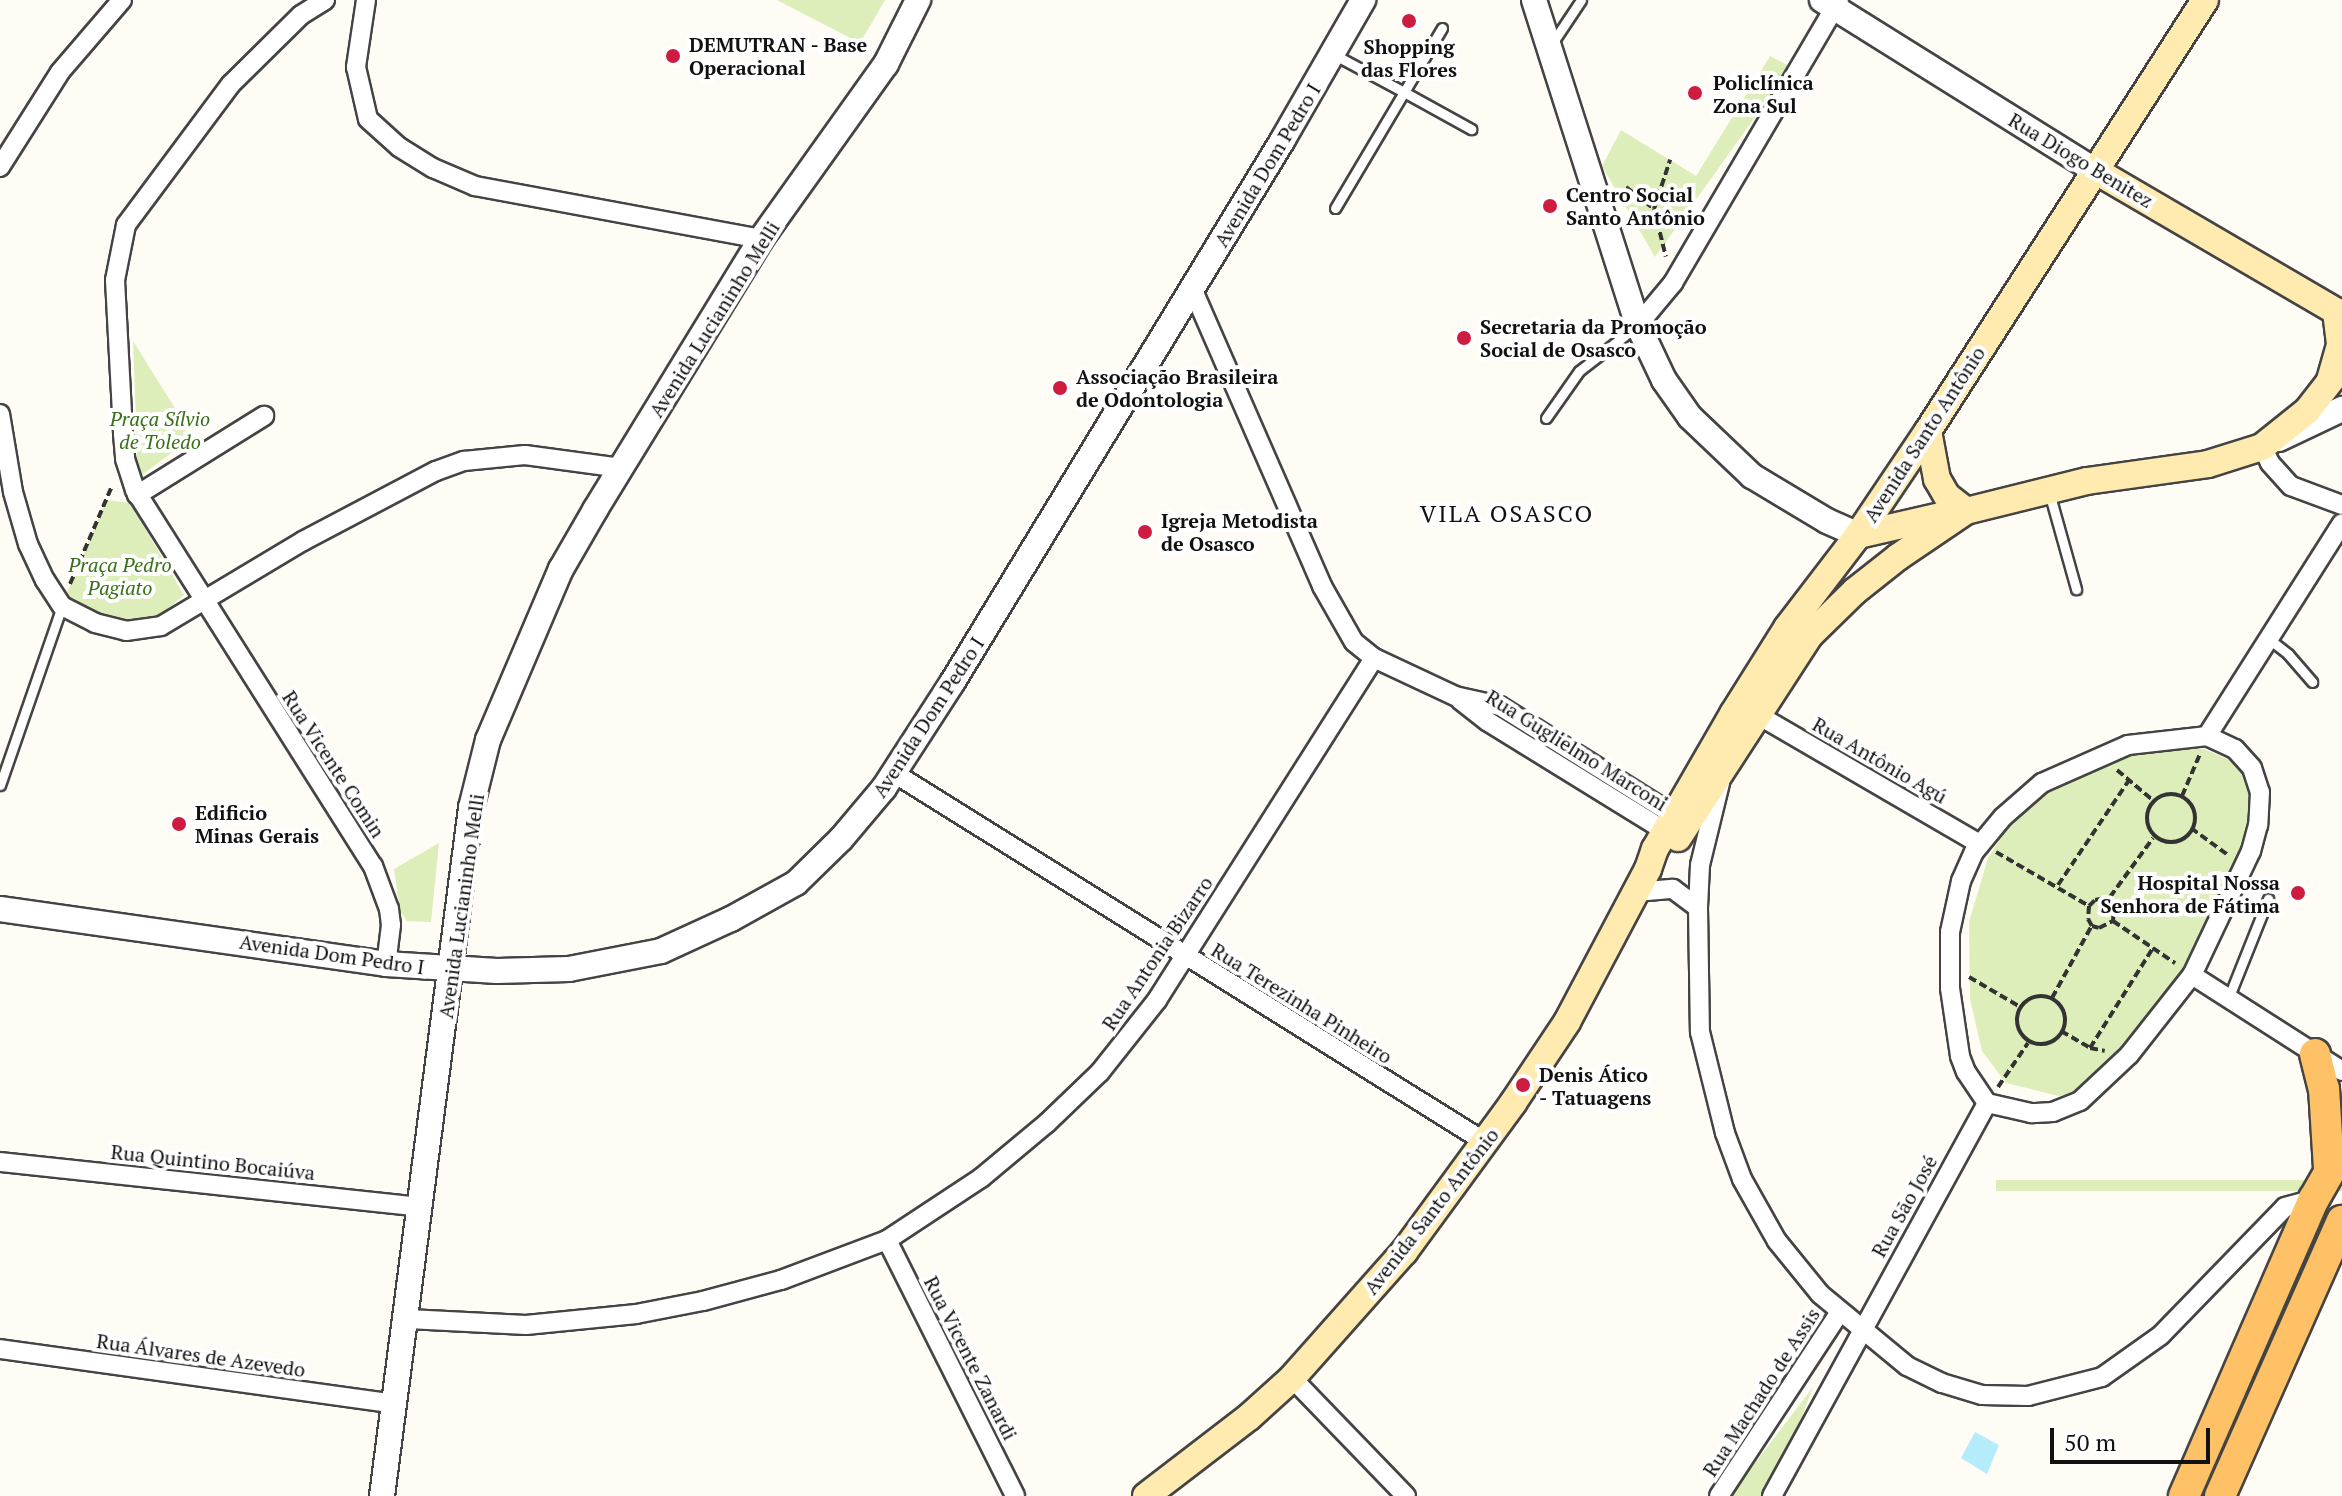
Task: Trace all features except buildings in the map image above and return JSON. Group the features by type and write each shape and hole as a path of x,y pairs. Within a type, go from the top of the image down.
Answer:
{"main road":[{"name":"Avenida Santo Antônio","path":"1146,1496 1249,1417 1292,1378 1404,1252 1485,1142 1567,1022 1642,881 1664,856 1676,827 1787,628 1858,535 1928,431 2205,0"},
{"name":"Rua Diogo Benitez","path":"2096,171 2339,313"},
{"path":"1858,535 2049,490 2208,464 2262,447 2337,387 2339,313"},
{"path":"1928,431 1937,479 1947,496 1966,511"},
{"name":"Avenida Santo Antônio","path":"1676,827 1723,772 1809,636 1866,582 1966,511"},
{"path":"2184,1496 2314,1199 2336,1160 2324,1089 2334,1065"},
{"path":"2220,1496 2342,1221"}],"street":[{"path":"0,167 60,72 122,0"},
{"name":"Rua Vicente Comin","path":"325,0 301,15 231,84 126,225 115,280 125,459 137,495 373,866 390,917 386,964"},
{"path":"366,0 356,67 368,119 399,147 433,168 475,186 761,239"},
{"name":"Avenida Lucianinho Melli","path":"382,1496 408,1319 471,808 488,740 561,569 761,239 886,64 918,0"},
{"name":"Avenida Dom Pedro I","path":"0,909 386,964 452,969 569,969 661,951 731,919 796,883 841,839 894,773 1192,288 1363,0"},
{"path":"1534,0 1638,325 1664,380 1690,417 1752,476 1827,521 1858,535"},
{"path":"1638,325 1673,283 1832,3"},
{"name":"Rua Diogo Benitez","path":"1832,3 2096,171"},
{"name":"Rua Guglielmo Marconi","path":"1192,288 1322,586 1342,625 1374,658 1455,696 1500,706 1676,827"},
{"path":"0,414 13,492 28,544 62,606 95,623 126,631 161,626 401,489 464,461 525,455 621,468"},
{"path":"137,495 264,416"},
{"path":"2262,447 2279,475 2291,486 2342,505"},
{"path":"2207,736 2342,523"},
{"name":"Rua Antonia Bizarro","path":"408,1319 526,1325 636,1314 703,1301 781,1280 887,1240 981,1178 1047,1123 1100,1072 1186,957 1374,658"},
{"name":"Rua Antônio Agú","path":"1758,715 1980,844"},
{"path":"2207,736 2235,749 2252,768 2260,792 2258,825 2244,866 2192,975 2129,1055 2080,1101 2053,1112 2031,1113 1987,1103 1966,1072 1960,1056 1950,966 1950,932 1961,881 1980,844 2003,817 2042,783 2128,745 2207,736"},
{"path":"1723,772 1700,865 1698,908 1700,1032 1725,1133 1742,1179 1777,1241 1840,1312 1907,1366 1942,1383 1982,1395 2028,1396 2102,1377 2161,1335 2285,1207 2314,1199"},
{"name":"Rua Terezinha Pinheiro","path":"894,773 1485,1142"},
{"path":"1642,881 1684,894 1698,908"},
{"path":"2192,975 2334,1065"},
{"name":"Rua São José","path":"1772,1496 1827,1389 1987,1103"},
{"name":"Rua Quintino Bocaiúva","path":"0,1162 421,1207"},
{"name":"Rua Vicente Zanardi","path":"887,1240 1015,1496"},
{"name":"Rua Machado de Assis","path":"1719,1496 1840,1312"},
{"name":"Rua Álvares de Azevedo","path":"0,1349 395,1404"},
{"path":"1797,1374 1819,1374 1827,1389"},
{"path":"1292,1378 1406,1496"}],"lane":[{"path":"1549,48 1581,0"},
{"path":"1335,208 1442,28"},
{"path":"1333,54 1471,129"},
{"path":"1546,418 1579,371 1638,325"},
{"path":"2049,490 2076,589"},
{"path":"0,785 62,606"},
{"path":"2269,639 2288,654 2312,682"},
{"path":"2228,999 2268,899"}],"path":[{"path":"1670,160 1654,209 1673,283"},
{"path":"1626,187 1654,209"},
{"path":"62,606 90,532 125,459"},
{"path":"2182,796 2207,736"},
{"path":"2102,756 2155,802"},
{"path":"2058,885 2129,780"},
{"path":"2171,792 2191,803 2194,816 2191,828 2183,839 2170,843 2154,837 2148,820 2155,802 2171,792"},
{"path":"2191,828 2244,866"},
{"path":"2110,897 2154,837"},
{"path":"1980,844 2058,885 2089,906"},
{"path":"2101,897 2110,897 2116,912 2113,921 2099,928 2092,926 2088,919 2089,906 2101,897"},
{"path":"2113,921 2192,975"},
{"path":"2052,998 2092,926"},
{"path":"2090,1048 2153,948"},
{"path":"1950,966 2022,1008"},
{"path":"2041,994 2052,998 2061,1006 2064,1018 2061,1031 2053,1042 2041,1046 2028,1043 2020,1035 2018,1022 2022,1008 2030,998 2041,994"},
{"path":"2061,1031 2090,1048 2129,1055"},
{"path":"1987,1103 2028,1043"}],"green space":[{"path":"777,0 885,0 860,43"},
{"path":"1770,56 1791,67 1655,257 1602,166 1621,130 1696,176"},
{"name":"Praça Sílvio de Toledo","path":"133,341 193,437 135,480 137,446"},
{"name":"Praça Pedro Pagiato","path":"106,500 130,503 184,595 159,616 129,623 97,617 63,603"},
{"path":"2171,747 2204,749 2229,760 2249,782 2253,819 2237,863 2203,935 2168,1000 2086,1089 2059,1096 2006,1083 1982,1051 1970,999 1969,922 1988,858 2010,824 2047,793 2125,757"},
{"path":"439,843 431,922 407,921 400,911 394,869"},
{"path":"1996,1180 2342,1180 2342,1191 1996,1191"},
{"path":"1813,1387 1791,1446 1765,1496 1730,1496"}],"water":[{"path":"1975,1432 1999,1445 1987,1474 1961,1458"}],"place":[{"name":"Shopping das Flores","path":"1409,21"},
{"name":"DEMUTRAN - Base Operacional","path":"673,56"},
{"name":"Policlínica Zona Sul","path":"1695,93"},
{"name":"Centro Social Santo Antônio","path":"1550,206"},
{"name":"Secretaria da Promoção Social de Osasco","path":"1464,338"},
{"name":"Associação Brasileira de Odontologia","path":"1060,388"},
{"name":"Igreja Metodista de Osasco","path":"1145,532"},
{"name":"Edificio Minas Gerais","path":"179,824"},
{"name":"Hospital Nossa Senhora de Fátima","path":"2298,893"},
{"name":"Denis Ático - Tatuagens","path":"1523,1085"}],"district":[{"name":"VILA OSASCO","path":"1507,514"}]}
